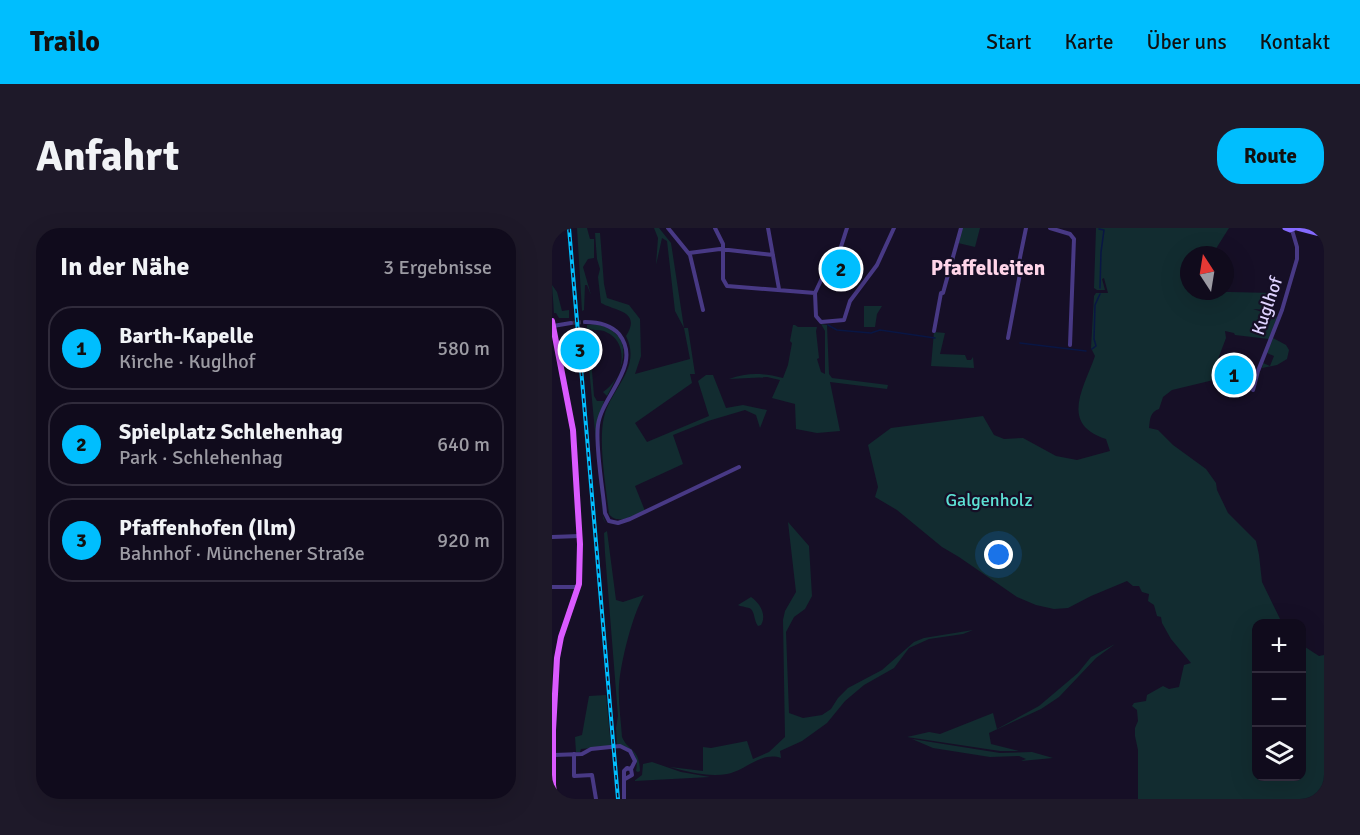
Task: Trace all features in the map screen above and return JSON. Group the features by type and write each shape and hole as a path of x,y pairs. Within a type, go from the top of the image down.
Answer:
{"main road":[{"path":"552,324 573,430 580,536 578,588 554,658 553,791 555,799"}],"street":[{"path":"668,228 689,253 703,310"},
{"path":"715,228 723,249 723,280 727,286 815,293"},
{"path":"768,228 779,289"},
{"path":"847,228 838,256 823,276 815,293 816,316 821,321 844,320 850,301 877,266 894,228"},
{"path":"934,331 941,293 944,293 961,228"},
{"path":"1008,338 1026,228"},
{"path":"1050,228 1073,236 1070,345"},
{"path":"1285,228 1324,235"},
{"path":"1307,228 1315,233"},
{"name":"Kuglhof","path":"1253,390 1293,273 1297,252 1295,229"},
{"path":"689,253 723,249 773,255"},
{"path":"585,322 603,324 613,329 622,339 627,354 622,372 597,426 605,513 609,520 618,523 630,519 739,467"},
{"path":"552,324 571,323"},
{"path":"552,537 580,536"},
{"path":"552,587 578,588"},
{"path":"553,755 582,754 591,749 624,747 634,758 635,764 631,769 625,770 624,799"},
{"path":"574,754 574,776 592,775 596,799"},
{"path":"625,779 632,775 631,769"}],"green space":[{"path":"577,228 587,228 590,239 594,239 594,258 588,259 583,267 591,295 585,285 584,310 582,311"},
{"path":"654,228 659,228 671,243 684,328 675,311 667,241 662,238 656,265 658,238"},
{"path":"962,228 980,228 975,247 958,243"},
{"name":"Galgenholz","path":"1096,228 1229,228 1218,246 1180,246 1180,300 1234,300 1234,292 1279,295 1270,295 1267,310 1253,309 1277,317 1269,339 1235,335 1225,331 1226,338 1218,359 1226,377 1172,390 1163,397 1159,409 1152,414 1149,428 1158,430 1173,445 1206,469 1216,483 1228,513 1256,541 1262,582 1280,619 1252,619 1252,781 1306,781 1306,648 1319,656 1324,655 1324,799 1138,799 1138,750 1135,728 1138,721 1137,710 1132,706 1134,703 1146,701 1147,695 1163,686 1169,689 1179,687 1184,665 1191,663 1171,639 1161,617 1157,616 1154,605 1148,601 1149,594 1142,592 1139,586 1133,586 1127,581 1068,608 1054,609 1036,605 1017,597 942,547 897,510 875,497 878,487 868,445 891,428 983,416 994,435 1004,439 1023,438 1056,456 1077,460 1110,451 1106,439 1083,424 1079,415 1081,392 1095,356 1091,348 1094,296 1096,293 1108,293 1104,278 1102,279 1105,290 1094,288"},
{"path":"595,233 600,233 607,298 629,305 640,319 641,356 635,374 690,359 684,328 688,328 695,374 690,374 692,383 635,423 647,442 709,416 698,381 706,375 713,375 726,408 743,405 767,410 760,428 756,415 745,410 673,435 683,464 635,486 645,511 617,519 609,514 603,465 602,427 608,407 628,368 630,347 626,336 631,321 625,313 601,303 598,277 600,269"},
{"path":"552,285 557,292 562,311 569,310 569,318 559,318 554,313"},
{"path":"864,306 882,306 877,314 875,327 864,327"},
{"path":"597,324 619,337 623,345 620,369 621,353 614,337 604,331 587,329 587,325"},
{"path":"821,324 827,325 829,374 832,378 888,385 887,389 830,382 840,431 817,433 796,429 795,404 772,398 780,380 767,377 729,379 756,374 783,378 788,365 793,325 817,327 819,358 817,359 821,372 825,374 825,331"},
{"path":"934,332 945,333 940,354 965,355 967,360 973,357 974,368 931,366"},
{"path":"589,334 594,396 597,401 604,401 596,427 603,516 606,524 603,518 586,335"},
{"path":"1273,338 1286,345 1289,350 1287,359 1277,365 1262,368 1263,363 1270,366 1274,356 1267,353"},
{"path":"617,375 607,396 603,392"},
{"path":"788,522 809,546 812,596 805,609 794,617 786,632 789,713 803,718 822,715 831,709 848,688 882,670 914,642 924,638 973,630 963,634 929,639 909,648 894,668 864,685 845,701 827,723 802,741 780,751 781,758 767,757 734,772 720,775 698,774 670,767 703,771 703,747 711,748 747,741 753,759 769,752 785,737 783,620 785,611 796,592"},
{"path":"607,531 616,600 623,602 644,595 628,639 619,685 622,737 638,758 640,771 638,772 633,753 627,747 617,745 618,716 604,533"},
{"path":"751,597 763,613 763,621 758,626 751,609 738,605"},
{"path":"1115,644 1096,658 1059,697 1041,709 989,733 991,744 1019,751 1000,751 907,737 929,732 940,734 993,713 997,729 1039,706 1078,673 1091,657"},
{"path":"606,695 611,746 581,749 580,752 576,752 575,737 582,735 589,696"},
{"path":"912,739 1000,753 1032,752 1053,758 1021,761 1026,759 1019,756 990,757 933,748"},
{"path":"652,762 681,772 710,777 634,781 642,775 643,764"}],"waterway":[{"path":"1099,229 1104,230 1100,288"},
{"path":"1092,349 1096,346 1094,339 1095,305 1100,294"},
{"path":"828,325 837,330 871,333 880,330 935,338"},
{"path":"1020,343 1086,351"}],"tunnel":[{"path":"571,323 585,322"}],"railway":[{"path":"569,228 618,799"}],"place":[{"name":"Spielplatz Schlehenhag","path":"841,269"},
{"name":"Pfaffenhofen (Ilm)","path":"580,350"},
{"name":"Barth-Kapelle","path":"1234,375"}],"district":[{"name":"Pfaffelleiten","path":"988,268"}]}
